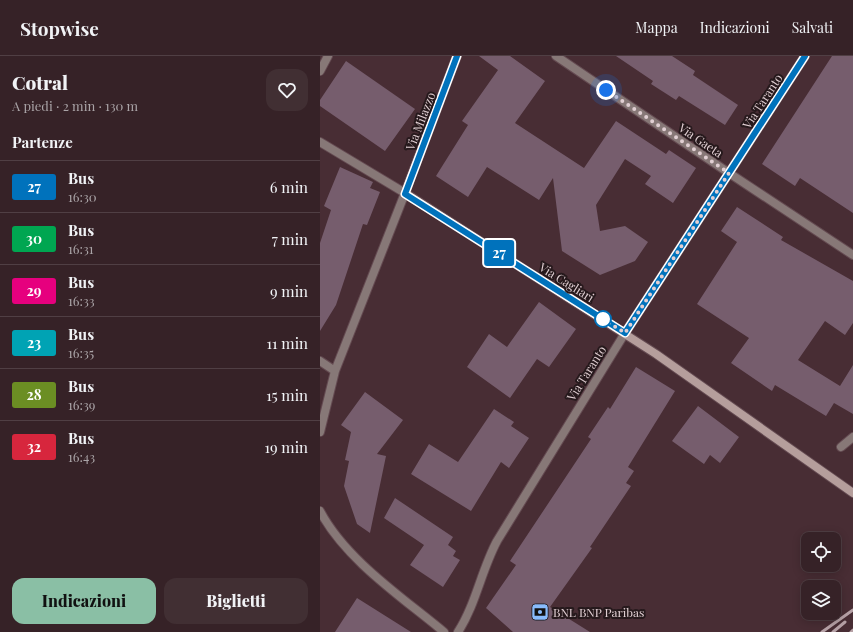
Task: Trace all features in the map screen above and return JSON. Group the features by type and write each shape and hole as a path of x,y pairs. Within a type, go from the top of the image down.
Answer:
{"street":[{"path":"320,71 328,56"},
{"name":"Via Milazzo","path":"405,194 457,56"},
{"name":"Via Gaeta","path":"556,56 853,255"},
{"name":"Via Taranto","path":"458,632 469,613 482,574 497,541 625,333 805,56"},
{"name":"Via Cagliari","path":"320,142 625,333 853,493"},
{"path":"320,432 335,371 405,194"},
{"path":"320,361 335,371"},
{"path":"841,446 853,437"},
{"path":"320,511 330,528 356,557 444,632"}],"building":[{"path":"479,56 510,56 545,81 515,123 584,168 616,121 666,154 669,150 696,168 673,203 645,184 651,176 625,159 596,205 600,231 625,226 648,242 635,261 600,275 562,251 553,178 539,200 487,167 468,197 436,176 468,125 462,121 498,70"},
{"path":"616,56 672,56 695,71 693,75 738,105 725,125 679,96 676,100 651,84 653,81"},
{"path":"832,56 853,56 853,213 800,178 795,186 762,164"},
{"path":"346,61 415,109 385,151 320,106 320,100"},
{"path":"340,167 373,182 370,188 380,192 367,225 363,224 336,305 320,331 320,243 331,210 324,206"},
{"path":"737,207 783,237 781,240 853,281 853,323 845,335 825,321 798,360 840,386 853,365 853,414 834,403 826,416 775,385 772,391 731,363 749,338 697,304 737,242 721,231"},
{"path":"539,302 576,329 549,367 537,359 510,398 467,367 489,334 507,347"},
{"path":"636,367 675,391 628,467 634,471 626,483 631,486 590,547 592,548 550,607 590,632 513,632 486,608 516,565 510,561 591,439 588,437 608,407 610,409"},
{"path":"365,392 403,420 377,454 386,456 370,533 357,524 344,486 349,461 345,460 351,432 341,425"},
{"path":"698,406 739,437 720,463 710,455 704,464 672,441"},
{"path":"494,409 514,422 511,426 529,438 509,468 501,462 471,511 411,474 429,444 458,462"},
{"path":"395,498 453,537 448,545 456,551 453,556 460,560 443,587 410,565 424,545 384,518"},
{"path":"357,598 411,632 335,632"}],"railway":[{"path":"822,632 853,610"},
{"path":"833,632 845,622"}],"bus line":[{"name":"27","path":"457,56 405,194 625,333 805,56"}],"place":[{"name":"BNL BNP Paribas","path":"540,612"}],"route":[{"path":"603,319 625,333 729,173 606,90"}]}
